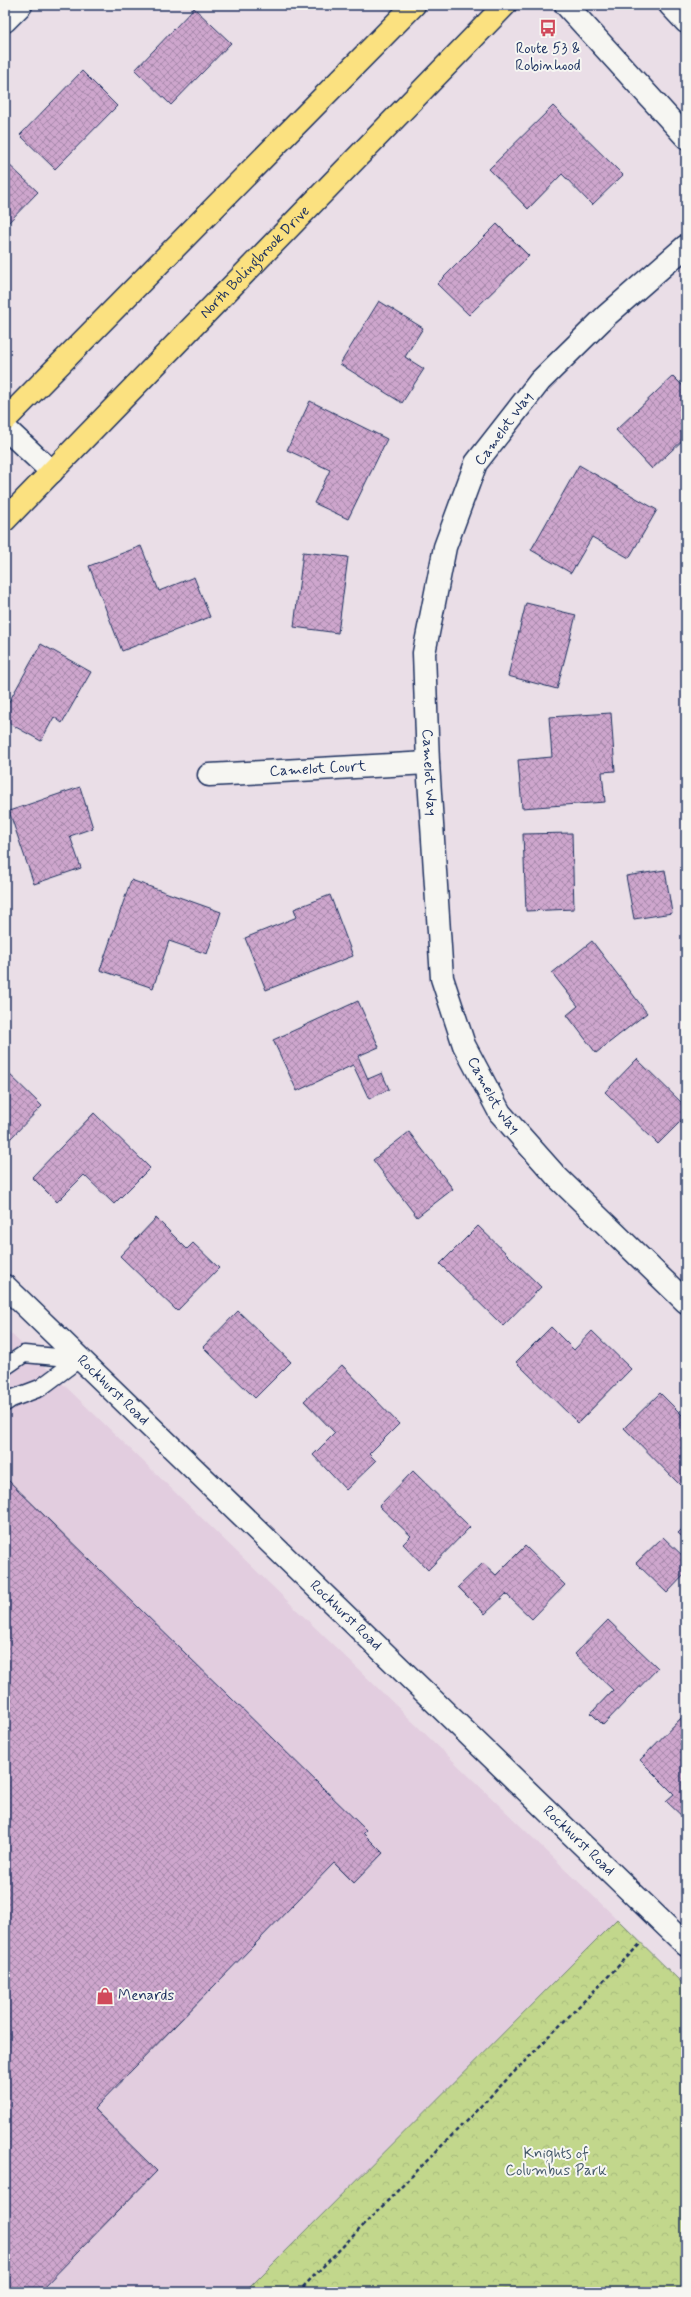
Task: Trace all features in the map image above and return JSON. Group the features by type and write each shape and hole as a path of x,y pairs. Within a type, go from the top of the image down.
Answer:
{"main road":[{"path":"5,420 414,5"},
{"name":"North Bolingbrook Drive","path":"5,520 505,5"}],"street":[{"path":"5,21 21,5"},
{"path":"566,5 686,137"},
{"path":"670,5 686,22"},
{"name":"Camelot Way","path":"686,246 606,316 540,381 476,463 444,547 424,653 428,763 442,978 464,1045 500,1113 557,1177 686,1302"},
{"path":"5,428 52,472"},
{"name":"Camelot Court","path":"209,775 428,763"},
{"name":"Rockhurst Road","path":"5,1286 686,1945"}],"lane":[{"path":"5,1367 24,1354 79,1359"},
{"path":"5,1403 11,1399 40,1388 79,1359"}],"path":[{"path":"298,2292 662,1922"}],"shaded area":[{"path":"5,1328 617,1919 245,2292 5,2292"}],"green space":[{"name":"Knights of Columbus Park","path":"617,1919 686,1987 686,2292 245,2292"}],"building":[{"path":"194,8 231,43 171,105 135,70"},
{"path":"82,71 117,106 55,169 20,135"},
{"path":"553,106 623,175 592,205 562,174 528,209 489,169"},
{"path":"5,161 38,192 5,226"},
{"path":"497,224 529,256 469,315 437,284"},
{"path":"379,301 423,328 405,357 424,369 402,403 340,364"},
{"path":"673,376 686,389 686,437 652,469 616,430"},
{"path":"310,401 387,439 348,519 314,503 330,470 287,450"},
{"path":"579,465 657,510 629,558 592,537 571,573 531,550"},
{"path":"141,546 159,591 194,577 210,617 122,651 89,566"},
{"path":"303,552 348,557 338,633 294,627"},
{"path":"526,603 576,615 557,689 508,676"},
{"path":"41,644 91,672 62,723 54,717 41,741 5,721 5,709"},
{"path":"611,713 615,771 602,772 605,802 522,808 518,760 552,757 549,717"},
{"path":"80,787 93,828 70,836 81,868 34,884 9,811"},
{"path":"572,833 574,909 526,911 523,834"},
{"path":"665,870 672,913 634,919 626,876"},
{"path":"131,880 221,912 207,954 169,941 153,988 100,970"},
{"path":"330,895 353,956 266,990 245,938 297,917 294,909"},
{"path":"592,941 647,1013 596,1053 567,1015 578,1006 552,973"},
{"path":"358,1001 379,1047 358,1056 368,1079 382,1073 389,1089 369,1099 353,1065 297,1091 273,1040"},
{"path":"637,1059 686,1107 686,1116 658,1144 605,1092"},
{"path":"5,1070 42,1106 9,1140 5,1137"},
{"path":"94,1113 150,1168 114,1204 84,1175 57,1202 32,1177"},
{"path":"409,1132 453,1189 417,1217 373,1160"},
{"path":"156,1218 187,1249 193,1243 219,1268 177,1311 120,1256"},
{"path":"478,1226 541,1287 503,1326 440,1264"},
{"path":"238,1311 291,1362 255,1398 203,1347"},
{"path":"551,1327 574,1350 592,1331 631,1369 578,1423 516,1362"},
{"path":"342,1365 399,1424 369,1454 376,1461 346,1490 313,1455 335,1433 304,1401"},
{"path":"660,1393 686,1419 686,1479 680,1485 624,1428"},
{"path":"413,1471 470,1527 428,1570 403,1544 411,1536 379,1506"},
{"name":"Menards","path":"5,1477 366,1830 363,1833 383,1853 354,1883 334,1863 94,2109 157,2171 39,2292 5,2292"},
{"path":"686,1525 686,1540 678,1533"},
{"path":"663,1537 686,1559 686,1573 667,1593 636,1563"},
{"path":"525,1546 565,1585 532,1619 506,1594 485,1614 458,1587 483,1563 496,1575"},
{"path":"608,1620 658,1668 603,1725 591,1713 613,1690 575,1654"},
{"path":"686,1713 686,1820 666,1801 674,1794 640,1760"}],"place":[{"name":"Route 53 & Robinhood","path":"548,28"},
{"name":"Menards","path":"105,1996"}]}
